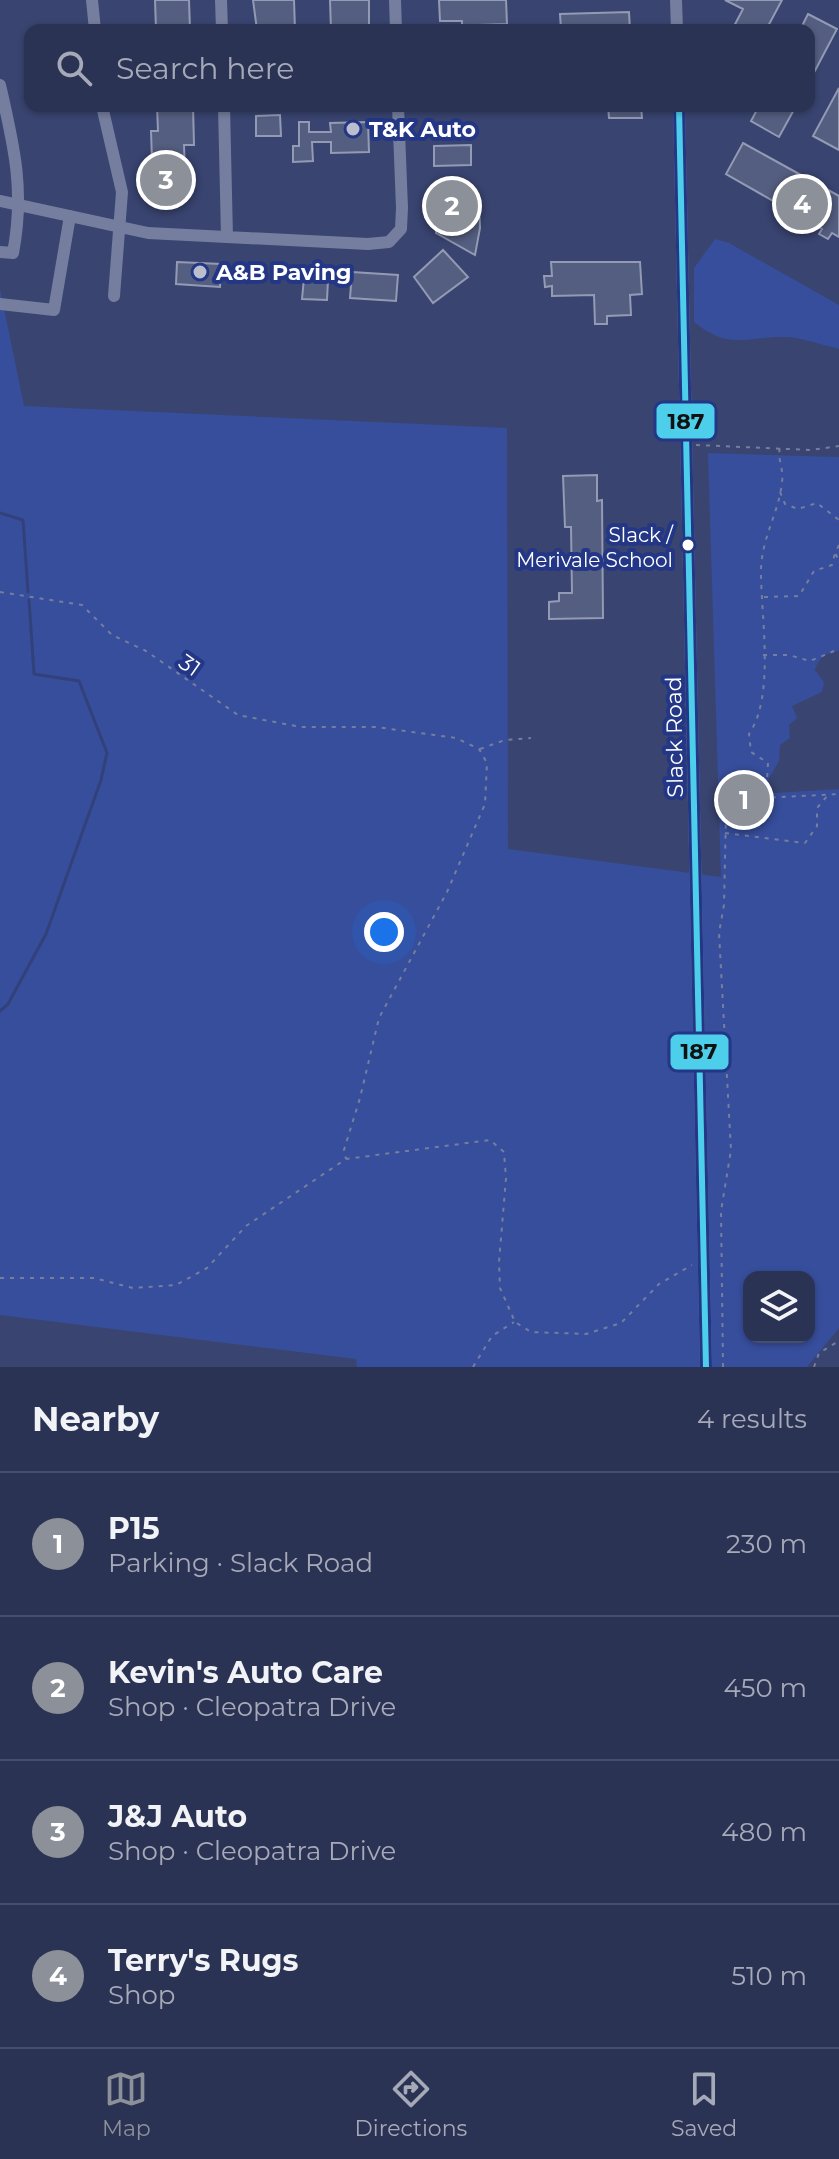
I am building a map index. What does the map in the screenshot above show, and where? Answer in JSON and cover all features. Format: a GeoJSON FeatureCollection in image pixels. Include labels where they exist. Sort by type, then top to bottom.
{"type":"FeatureCollection","features":[{"type":"Feature","properties":{"kind":"street"},"geometry":{"type":"LineString","coordinates":[[92,0],[94,24]]}},
{"type":"Feature","properties":{"kind":"street"},"geometry":{"type":"LineString","coordinates":[[221,0],[222,24]]}},
{"type":"Feature","properties":{"kind":"street"},"geometry":{"type":"LineString","coordinates":[[395,0],[396,24]]}},
{"type":"Feature","properties":{"kind":"street"},"geometry":{"type":"LineString","coordinates":[[676,0],[677,24]]}},
{"type":"Feature","properties":{"kind":"street"},"geometry":{"type":"LineString","coordinates":[[0,85],[16,151],[21,205],[13,253],[0,252]]}},
{"type":"Feature","properties":{"kind":"street"},"geometry":{"type":"LineString","coordinates":[[103,112],[122,192],[114,296]]}},
{"type":"Feature","properties":{"kind":"street"},"geometry":{"type":"LineString","coordinates":[[224,112],[227,237]]}},
{"type":"Feature","properties":{"kind":"street"},"geometry":{"type":"LineString","coordinates":[[1,201],[148,233],[368,244],[389,242],[401,229],[398,112]]}},
{"type":"Feature","properties":{"kind":"street","name":"Slack Road"},"geometry":{"type":"LineString","coordinates":[[679,112],[706,1367]]}},
{"type":"Feature","properties":{"kind":"street"},"geometry":{"type":"LineString","coordinates":[[0,304],[54,310],[70,216]]}},
{"type":"Feature","properties":{"kind":"path"},"geometry":{"type":"LineString","coordinates":[[687,445],[811,450],[839,446]]}},
{"type":"Feature","properties":{"kind":"path"},"geometry":{"type":"LineString","coordinates":[[766,798],[768,763],[751,752],[749,734],[760,718],[764,691],[764,538],[780,491],[783,464],[778,455],[780,447]]}},
{"type":"Feature","properties":{"kind":"path"},"geometry":{"type":"LineString","coordinates":[[780,491],[785,504],[798,509],[817,503],[839,520]]}},
{"type":"Feature","properties":{"kind":"path"},"geometry":{"type":"LineString","coordinates":[[764,597],[799,596],[814,571],[832,565],[839,545]]}},
{"type":"Feature","properties":{"kind":"path"},"geometry":{"type":"LineString","coordinates":[[835,553],[839,560]]}},
{"type":"Feature","properties":{"kind":"path","name":"31"},"geometry":{"type":"LineString","coordinates":[[0,592],[82,605],[112,635],[146,651],[166,668],[238,715],[301,727],[376,727],[456,738],[479,749]]}},
{"type":"Feature","properties":{"kind":"path"},"geometry":{"type":"LineString","coordinates":[[762,655],[789,655],[810,661],[839,649]]}},
{"type":"Feature","properties":{"kind":"path"},"geometry":{"type":"LineString","coordinates":[[346,1159],[344,1150],[379,1018],[447,892],[485,804],[487,763],[479,749],[505,740],[531,738]]}},
{"type":"Feature","properties":{"kind":"path"},"geometry":{"type":"LineString","coordinates":[[723,1367],[721,1211],[731,1150],[719,933],[724,905],[726,813],[759,808],[761,798],[839,794]]}},
{"type":"Feature","properties":{"kind":"path"},"geometry":{"type":"LineString","coordinates":[[724,833],[805,843],[817,826],[817,808],[828,795]]}},
{"type":"Feature","properties":{"kind":"path"},"geometry":{"type":"LineString","coordinates":[[0,1278],[94,1278],[133,1288],[176,1285],[207,1268],[246,1226],[346,1159],[490,1140],[504,1152],[500,1288],[515,1322],[531,1332],[586,1334],[621,1323],[659,1284],[704,1259]]}},
{"type":"Feature","properties":{"kind":"path"},"geometry":{"type":"LineString","coordinates":[[473,1367],[492,1336],[515,1322]]}},
{"type":"Feature","properties":{"kind":"path"},"geometry":{"type":"LineString","coordinates":[[814,1367],[819,1353],[839,1341]]}},
{"type":"Feature","properties":{"kind":"shaded area"},"geometry":{"type":"Polygon","coordinates":[[[715,239],[729,243],[839,305],[839,349],[790,337],[727,339],[706,331],[694,322],[694,268],[715,239]]]}},
{"type":"Feature","properties":{"kind":"shaded area"},"geometry":{"type":"Polygon","coordinates":[[[0,289],[24,406],[507,428],[508,849],[721,877],[708,453],[839,457],[839,651],[824,656],[816,666],[815,670],[824,682],[822,692],[792,706],[797,718],[789,725],[790,738],[780,745],[779,761],[764,787],[775,793],[839,789],[839,1328],[807,1367],[357,1367],[356,1359],[0,1315],[0,289]]]}},
{"type":"Feature","properties":{"kind":"building"},"geometry":{"type":"Polygon","coordinates":[[[155,0],[189,0],[190,24],[156,24],[155,0]]]}},
{"type":"Feature","properties":{"kind":"building"},"geometry":{"type":"Polygon","coordinates":[[[253,0],[294,0],[295,24],[256,24],[253,0]]]}},
{"type":"Feature","properties":{"kind":"building"},"geometry":{"type":"Polygon","coordinates":[[[330,0],[369,0],[369,24],[331,24],[330,0]]]}},
{"type":"Feature","properties":{"kind":"building"},"geometry":{"type":"Polygon","coordinates":[[[439,0],[506,0],[507,24],[440,21],[439,0]]]}},
{"type":"Feature","properties":{"kind":"building"},"geometry":{"type":"Polygon","coordinates":[[[725,0],[782,0],[769,24],[735,24],[743,9],[725,0]]]}},
{"type":"Feature","properties":{"kind":"building"},"geometry":{"type":"Polygon","coordinates":[[[629,12],[630,24],[561,24],[560,14],[629,12]]]}},
{"type":"Feature","properties":{"kind":"building"},"geometry":{"type":"Polygon","coordinates":[[[808,14],[837,29],[815,71],[815,24],[803,24],[808,14]]]}},
{"type":"Feature","properties":{"kind":"building"},"geometry":{"type":"Polygon","coordinates":[[[839,88],[839,150],[813,136],[839,88]]]}},
{"type":"Feature","properties":{"kind":"building"},"geometry":{"type":"Polygon","coordinates":[[[157,112],[193,112],[194,145],[184,145],[186,201],[147,198],[146,162],[152,161],[151,131],[158,131],[157,112]]]}},
{"type":"Feature","properties":{"kind":"building"},"geometry":{"type":"Polygon","coordinates":[[[608,112],[642,112],[642,118],[609,118],[608,112]]]}},
{"type":"Feature","properties":{"kind":"building"},"geometry":{"type":"Polygon","coordinates":[[[756,112],[793,112],[779,137],[751,121],[756,112]]]}},
{"type":"Feature","properties":{"kind":"building"},"geometry":{"type":"Polygon","coordinates":[[[280,115],[281,136],[256,136],[256,116],[280,115]]]}},
{"type":"Feature","properties":{"kind":"building"},"geometry":{"type":"Polygon","coordinates":[[[299,122],[309,122],[309,132],[331,132],[330,123],[368,122],[369,152],[331,153],[331,142],[312,142],[313,161],[293,162],[293,146],[299,146],[299,122]]]}},
{"type":"Feature","properties":{"kind":"building"},"geometry":{"type":"Polygon","coordinates":[[[743,143],[839,196],[839,237],[832,233],[828,239],[819,234],[822,229],[726,174],[743,143]]]}},
{"type":"Feature","properties":{"kind":"building"},"geometry":{"type":"Polygon","coordinates":[[[471,145],[471,165],[434,166],[434,146],[471,145]]]}},
{"type":"Feature","properties":{"kind":"building"},"geometry":{"type":"Polygon","coordinates":[[[438,200],[479,200],[480,228],[475,255],[436,233],[438,200]]]}},
{"type":"Feature","properties":{"kind":"building"},"geometry":{"type":"Polygon","coordinates":[[[443,250],[468,277],[433,303],[414,277],[443,250]]]}},
{"type":"Feature","properties":{"kind":"building","name":"A&B Paving"},"geometry":{"type":"Polygon","coordinates":[[[177,262],[221,264],[220,287],[176,284],[177,262]]]}},
{"type":"Feature","properties":{"kind":"building"},"geometry":{"type":"Polygon","coordinates":[[[551,262],[640,262],[642,294],[630,295],[631,315],[607,316],[607,324],[595,324],[594,295],[552,296],[552,286],[545,287],[544,276],[552,276],[551,262]]]}},
{"type":"Feature","properties":{"kind":"building"},"geometry":{"type":"Polygon","coordinates":[[[352,272],[398,275],[396,301],[350,298],[352,272]]]}},
{"type":"Feature","properties":{"kind":"building"},"geometry":{"type":"Polygon","coordinates":[[[304,278],[328,280],[327,300],[302,299],[304,278]]]}},
{"type":"Feature","properties":{"kind":"building"},"geometry":{"type":"Polygon","coordinates":[[[597,475],[597,501],[602,500],[603,618],[549,619],[549,602],[559,601],[559,593],[572,593],[571,527],[565,527],[563,476],[597,475]]]}},
{"type":"Feature","properties":{"kind":"waterway"},"geometry":{"type":"LineString","coordinates":[[0,513],[23,520],[28,592]]}},
{"type":"Feature","properties":{"kind":"waterway"},"geometry":{"type":"LineString","coordinates":[[0,1011],[8,1004],[46,934],[101,780],[107,753],[79,681],[34,674],[29,600]]}},
{"type":"Feature","properties":{"kind":"transit line","name":"187"},"geometry":{"type":"LineString","coordinates":[[679,112],[706,1367]]}},
{"type":"Feature","properties":{"kind":"place","name":"T&K Auto"},"geometry":{"type":"Point","coordinates":[353,129]}},
{"type":"Feature","properties":{"kind":"place","name":"J&J Auto"},"geometry":{"type":"Point","coordinates":[166,180]}},
{"type":"Feature","properties":{"kind":"place","name":"Terry's Rugs"},"geometry":{"type":"Point","coordinates":[802,204]}},
{"type":"Feature","properties":{"kind":"place","name":"Kevin's Auto Care"},"geometry":{"type":"Point","coordinates":[452,206]}},
{"type":"Feature","properties":{"kind":"place","name":"A&B Paving"},"geometry":{"type":"Point","coordinates":[200,272]}},
{"type":"Feature","properties":{"kind":"place","name":"Slack / Merivale School"},"geometry":{"type":"Point","coordinates":[688,545]}},
{"type":"Feature","properties":{"kind":"place","name":"P15"},"geometry":{"type":"Point","coordinates":[744,800]}}]}
